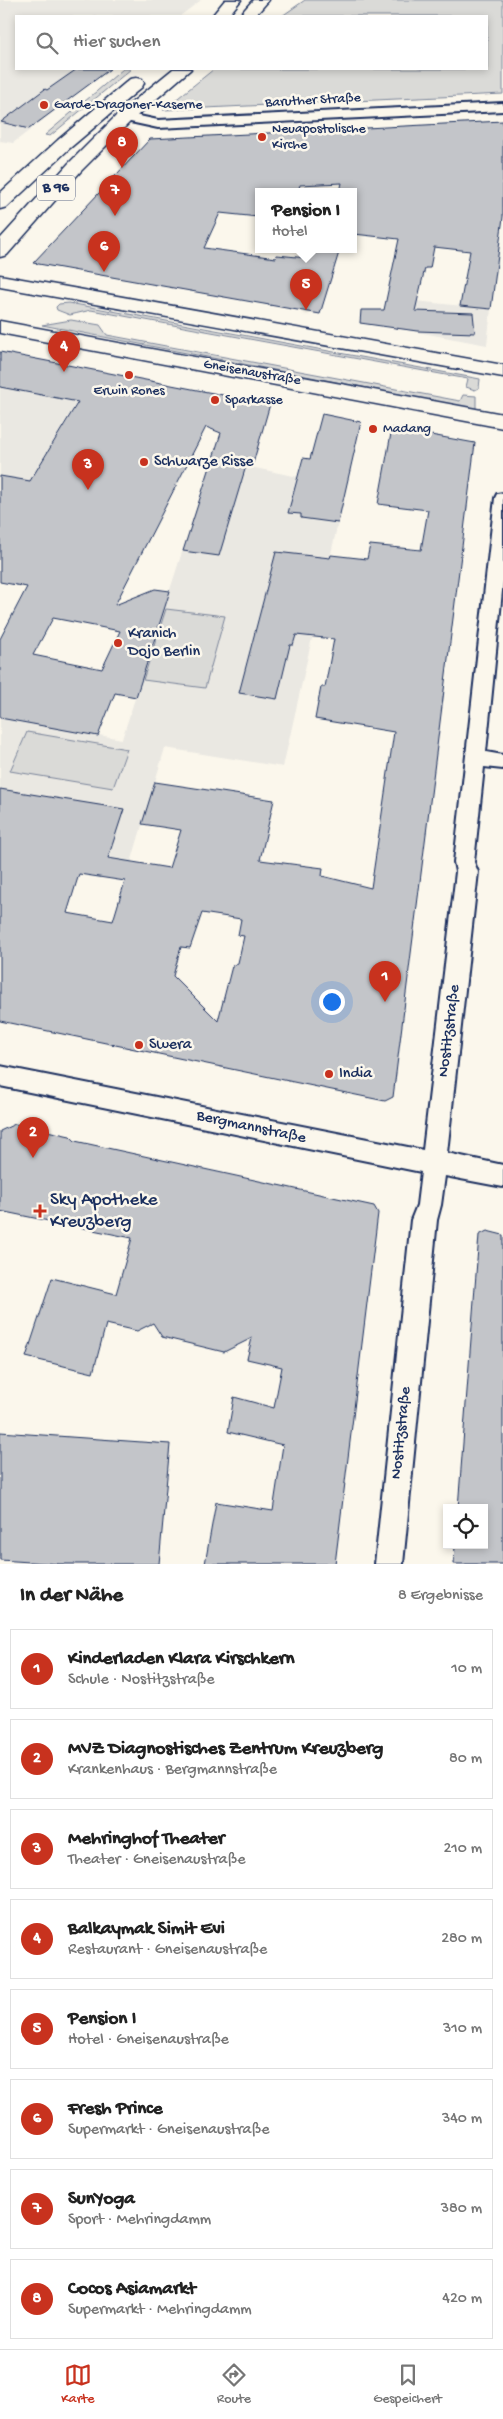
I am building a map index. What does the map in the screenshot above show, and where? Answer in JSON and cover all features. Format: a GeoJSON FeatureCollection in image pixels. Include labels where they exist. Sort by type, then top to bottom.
{"type":"FeatureCollection","features":[{"type":"Feature","properties":{"kind":"main road"},"geometry":{"type":"LineString","coordinates":[[221,15],[233,0]]}},
{"type":"Feature","properties":{"kind":"main road"},"geometry":{"type":"LineString","coordinates":[[248,15],[261,0]]}},
{"type":"Feature","properties":{"kind":"main road","name":"B 96"},"geometry":{"type":"LineString","coordinates":[[0,251],[6,236],[125,116],[182,70]]}},
{"type":"Feature","properties":{"kind":"main road","name":"B 96"},"geometry":{"type":"LineString","coordinates":[[0,203],[64,144],[151,72]]}},
{"type":"Feature","properties":{"kind":"main road"},"geometry":{"type":"LineString","coordinates":[[0,281],[503,371]]}},
{"type":"Feature","properties":{"kind":"main road","name":"Gneisenaustraße"},"geometry":{"type":"LineString","coordinates":[[0,327],[503,422]]}},
{"type":"Feature","properties":{"kind":"street","name":"Baruther Straße"},"geometry":{"type":"LineString","coordinates":[[125,116],[158,124],[503,107]]}},
{"type":"Feature","properties":{"kind":"street","name":"Nostitzstraße"},"geometry":{"type":"LineString","coordinates":[[389,1564],[424,1220],[429,1205],[434,1165],[465,891],[467,872],[464,862],[503,498]]}},
{"type":"Feature","properties":{"kind":"street"},"geometry":{"type":"LineString","coordinates":[[475,758],[503,762]]}},
{"type":"Feature","properties":{"kind":"street","name":"Bergmannstraße"},"geometry":{"type":"LineString","coordinates":[[0,1076],[434,1165],[468,1168],[503,1176]]}},
{"type":"Feature","properties":{"kind":"shaded area"},"geometry":{"type":"Polygon","coordinates":[[[0,0],[201,0],[181,15],[15,15],[15,70],[109,70],[13,143],[0,141],[0,0]]]}},
{"type":"Feature","properties":{"kind":"shaded area"},"geometry":{"type":"Polygon","coordinates":[[[305,0],[503,0],[503,94],[163,110],[213,70],[488,70],[488,15],[283,15],[305,0]]]}},
{"type":"Feature","properties":{"kind":"shaded area"},"geometry":{"type":"Polygon","coordinates":[[[122,70],[130,70],[50,136],[45,135],[122,70]]]}},
{"type":"Feature","properties":{"kind":"shaded area"},"geometry":{"type":"Polygon","coordinates":[[[387,298],[491,309],[487,345],[380,325],[387,298]]]}},
{"type":"Feature","properties":{"kind":"shaded area"},"geometry":{"type":"Polygon","coordinates":[[[69,303],[480,379],[479,388],[475,390],[466,387],[468,379],[91,310],[70,315],[57,310],[56,307],[59,304],[69,303]]]}},
{"type":"Feature","properties":{"kind":"shaded area"},"geometry":{"type":"Polygon","coordinates":[[[71,320],[100,325],[107,335],[460,401],[463,395],[476,396],[476,409],[42,325],[71,320]]]}},
{"type":"Feature","properties":{"kind":"shaded area"},"geometry":{"type":"Polygon","coordinates":[[[10,354],[54,362],[43,378],[87,387],[62,426],[108,435],[156,457],[0,489],[0,367],[10,354]]]}},
{"type":"Feature","properties":{"kind":"shaded area"},"geometry":{"type":"Polygon","coordinates":[[[212,459],[346,487],[283,767],[165,748],[128,873],[0,839],[0,718],[122,739],[212,459]]]}},
{"type":"Feature","properties":{"kind":"shaded area"},"geometry":{"type":"Polygon","coordinates":[[[166,609],[225,616],[205,688],[143,680],[166,609]]]}},
{"type":"Feature","properties":{"kind":"shaded area"},"geometry":{"type":"Polygon","coordinates":[[[27,732],[127,749],[113,788],[10,771],[27,732]]]}},
{"type":"Feature","properties":{"kind":"building","name":"Garde-Dragoner-Kaserne"},"geometry":{"type":"Polygon","coordinates":[[[76,70],[109,70],[29,129],[1,122],[45,89],[47,90],[76,70]]]}},
{"type":"Feature","properties":{"kind":"building"},"geometry":{"type":"Polygon","coordinates":[[[503,121],[503,217],[491,309],[460,306],[470,251],[434,247],[430,268],[425,268],[415,311],[473,313],[475,333],[417,331],[360,323],[361,310],[384,310],[399,239],[357,234],[357,188],[341,188],[342,183],[300,185],[299,188],[255,188],[255,217],[220,213],[204,248],[276,258],[277,255],[307,258],[308,253],[339,253],[320,314],[33,263],[150,139],[503,121]]]}},
{"type":"Feature","properties":{"kind":"building"},"geometry":{"type":"Polygon","coordinates":[[[0,352],[270,404],[252,467],[246,466],[219,556],[183,551],[221,433],[206,427],[115,605],[155,589],[170,591],[136,697],[115,693],[98,736],[0,718],[0,639],[27,587],[0,582],[0,476],[30,481],[78,402],[0,387],[0,352]],[[53,618],[33,655],[102,669],[120,631],[53,618]]]}},
{"type":"Feature","properties":{"kind":"building"},"geometry":{"type":"Polygon","coordinates":[[[322,414],[361,422],[338,523],[301,518],[301,514],[288,513],[303,458],[310,459],[322,414]]]}},
{"type":"Feature","properties":{"kind":"building"},"geometry":{"type":"Polygon","coordinates":[[[392,428],[475,443],[393,1097],[385,1101],[0,1021],[0,789],[124,809],[108,858],[169,868],[181,830],[142,824],[155,782],[274,800],[260,860],[323,868],[322,876],[371,888],[394,732],[315,719],[321,687],[325,687],[334,639],[296,635],[293,645],[290,645],[277,699],[239,693],[276,552],[330,558],[331,555],[367,559],[370,545],[421,550],[428,510],[378,504],[392,428]],[[79,874],[67,913],[113,921],[125,881],[79,874]],[[202,913],[190,948],[181,947],[173,976],[218,1021],[232,966],[238,963],[244,936],[238,935],[241,919],[202,913]]]}},
{"type":"Feature","properties":{"kind":"building"},"geometry":{"type":"Polygon","coordinates":[[[15,1124],[70,1136],[75,1141],[374,1206],[378,1213],[335,1564],[205,1564],[216,1502],[273,1511],[283,1445],[228,1432],[234,1397],[274,1408],[282,1367],[247,1359],[252,1338],[224,1352],[162,1337],[153,1323],[137,1331],[106,1324],[93,1373],[26,1357],[52,1278],[116,1294],[132,1238],[0,1211],[0,1131],[15,1124]]]}},
{"type":"Feature","properties":{"kind":"building"},"geometry":{"type":"Polygon","coordinates":[[[487,1231],[503,1235],[503,1564],[454,1564],[455,1549],[488,1549],[488,1504],[458,1504],[479,1235],[487,1231]]]}},
{"type":"Feature","properties":{"kind":"building"},"geometry":{"type":"Polygon","coordinates":[[[0,1432],[170,1444],[159,1564],[60,1564],[0,1560],[0,1432]]]}},
{"type":"Feature","properties":{"kind":"place","name":"Garde-Dragoner-Kaserne"},"geometry":{"type":"Point","coordinates":[44,105]}},
{"type":"Feature","properties":{"kind":"place","name":"Neuapostolische Kirche"},"geometry":{"type":"Point","coordinates":[262,137]}},
{"type":"Feature","properties":{"kind":"place","name":"Cocos Asiamarkt"},"geometry":{"type":"Point","coordinates":[122,168]}},
{"type":"Feature","properties":{"kind":"place","name":"SunYoga"},"geometry":{"type":"Point","coordinates":[115,216]}},
{"type":"Feature","properties":{"kind":"place","name":"Fresh Prince"},"geometry":{"type":"Point","coordinates":[104,272]}},
{"type":"Feature","properties":{"kind":"place","name":"Pension I"},"geometry":{"type":"Point","coordinates":[306,310]}},
{"type":"Feature","properties":{"kind":"place","name":"Balkaymak Simit Evi"},"geometry":{"type":"Point","coordinates":[64,372]}},
{"type":"Feature","properties":{"kind":"place","name":"Erwin Rones"},"geometry":{"type":"Point","coordinates":[129,375]}},
{"type":"Feature","properties":{"kind":"place","name":"Sparkasse"},"geometry":{"type":"Point","coordinates":[215,400]}},
{"type":"Feature","properties":{"kind":"place","name":"Madang"},"geometry":{"type":"Point","coordinates":[373,429]}},
{"type":"Feature","properties":{"kind":"place","name":"Schwarze Risse"},"geometry":{"type":"Point","coordinates":[144,462]}},
{"type":"Feature","properties":{"kind":"place","name":"Mehringhof Theater"},"geometry":{"type":"Point","coordinates":[88,490]}},
{"type":"Feature","properties":{"kind":"place","name":"Kranich Dojo Berlin"},"geometry":{"type":"Point","coordinates":[118,643]}},
{"type":"Feature","properties":{"kind":"place","name":"Kinderladen Klara Kirschkern"},"geometry":{"type":"Point","coordinates":[385,1002]}},
{"type":"Feature","properties":{"kind":"place","name":"Swera"},"geometry":{"type":"Point","coordinates":[139,1045]}},
{"type":"Feature","properties":{"kind":"place","name":"India"},"geometry":{"type":"Point","coordinates":[329,1074]}},
{"type":"Feature","properties":{"kind":"place","name":"MVZ Diagnostisches Zentrum Kreuzberg"},"geometry":{"type":"Point","coordinates":[33,1158]}},
{"type":"Feature","properties":{"kind":"place","name":"Sky Apotheke Kreuzberg"},"geometry":{"type":"Point","coordinates":[40,1211]}}]}
